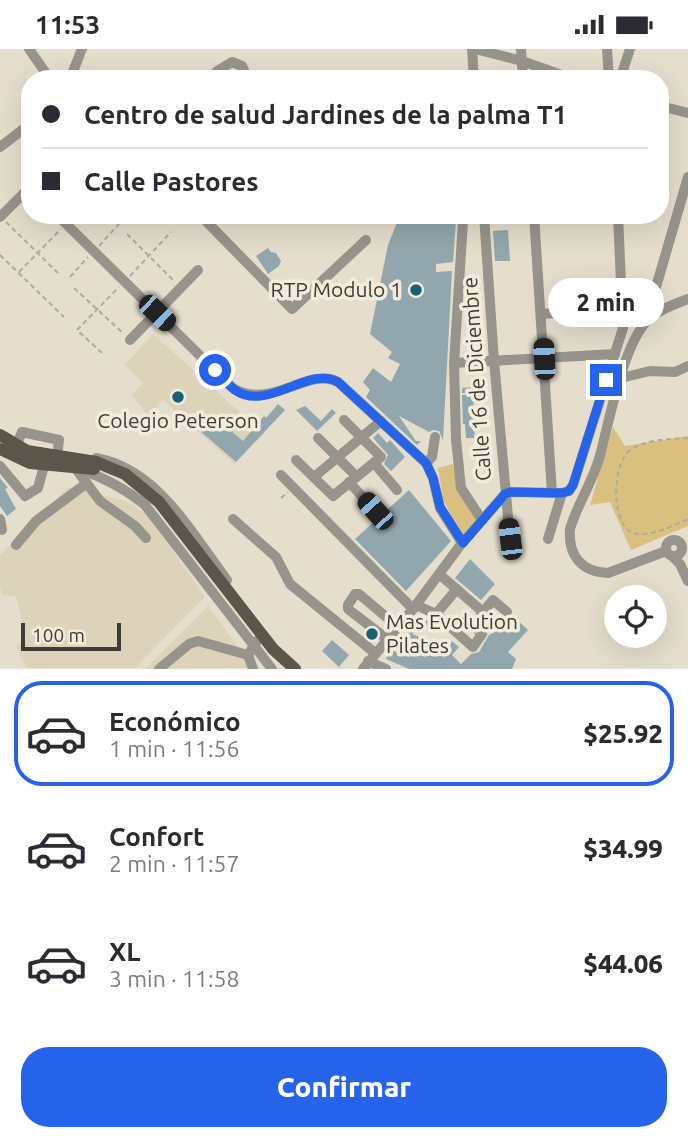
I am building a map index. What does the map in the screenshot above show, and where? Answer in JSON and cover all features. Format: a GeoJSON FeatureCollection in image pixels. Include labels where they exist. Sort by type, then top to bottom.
{"type":"FeatureCollection","features":[{"type":"Feature","properties":{"kind":"main road"},"geometry":{"type":"LineString","coordinates":[[0,435],[27,451],[57,457],[78,465]]}},
{"type":"Feature","properties":{"kind":"main road"},"geometry":{"type":"LineString","coordinates":[[0,449],[30,463],[44,466],[95,466],[125,474],[159,502],[273,649],[293,669]]}},
{"type":"Feature","properties":{"kind":"main road"},"geometry":{"type":"LineString","coordinates":[[95,466],[124,481],[147,498],[180,535],[270,656],[284,662]]}},
{"type":"Feature","properties":{"kind":"street"},"geometry":{"type":"LineString","coordinates":[[29,49],[44,70]]}},
{"type":"Feature","properties":{"kind":"street"},"geometry":{"type":"LineString","coordinates":[[73,70],[82,49]]}},
{"type":"Feature","properties":{"kind":"street"},"geometry":{"type":"LineString","coordinates":[[474,70],[474,49],[548,70]]}},
{"type":"Feature","properties":{"kind":"street"},"geometry":{"type":"LineString","coordinates":[[521,49],[522,70]]}},
{"type":"Feature","properties":{"kind":"street"},"geometry":{"type":"LineString","coordinates":[[607,49],[608,70]]}},
{"type":"Feature","properties":{"kind":"street"},"geometry":{"type":"LineString","coordinates":[[623,70],[630,49]]}},
{"type":"Feature","properties":{"kind":"street"},"geometry":{"type":"LineString","coordinates":[[223,70],[233,62],[244,70]]}},
{"type":"Feature","properties":{"kind":"street"},"geometry":{"type":"LineString","coordinates":[[669,108],[688,113]]}},
{"type":"Feature","properties":{"kind":"street"},"geometry":{"type":"LineString","coordinates":[[0,147],[21,131]]}},
{"type":"Feature","properties":{"kind":"street"},"geometry":{"type":"LineString","coordinates":[[652,301],[688,177]]}},
{"type":"Feature","properties":{"kind":"street"},"geometry":{"type":"LineString","coordinates":[[0,217],[21,197]]}},
{"type":"Feature","properties":{"kind":"street"},"geometry":{"type":"LineString","coordinates":[[66,224],[242,394],[251,397],[263,396],[323,378],[331,379],[426,463],[433,478],[440,507],[463,543]]}},
{"type":"Feature","properties":{"kind":"street"},"geometry":{"type":"LineString","coordinates":[[209,224],[292,309],[366,240]]}},
{"type":"Feature","properties":{"kind":"street"},"geometry":{"type":"LineString","coordinates":[[463,224],[454,363],[456,439],[461,488],[482,520]]}},
{"type":"Feature","properties":{"kind":"street","name":"Calle 16 de Diciembre"},"geometry":{"type":"LineString","coordinates":[[485,224],[510,539]]}},
{"type":"Feature","properties":{"kind":"street"},"geometry":{"type":"LineString","coordinates":[[535,224],[557,493],[548,539]]}},
{"type":"Feature","properties":{"kind":"street"},"geometry":{"type":"LineString","coordinates":[[369,661],[505,494],[557,493],[569,491],[573,485],[623,328],[618,224]]}},
{"type":"Feature","properties":{"kind":"street"},"geometry":{"type":"LineString","coordinates":[[130,340],[198,270]]}},
{"type":"Feature","properties":{"kind":"street"},"geometry":{"type":"LineString","coordinates":[[688,299],[648,319],[635,338],[608,419],[599,459],[570,529],[569,541],[578,562],[598,573],[608,573],[678,551],[688,581]]}},
{"type":"Feature","properties":{"kind":"street"},"geometry":{"type":"LineString","coordinates":[[541,314],[623,308]]}},
{"type":"Feature","properties":{"kind":"street"},"geometry":{"type":"LineString","coordinates":[[454,363],[615,354]]}},
{"type":"Feature","properties":{"kind":"street"},"geometry":{"type":"LineString","coordinates":[[621,378],[650,371],[674,372],[688,366]]}},
{"type":"Feature","properties":{"kind":"street"},"geometry":{"type":"LineString","coordinates":[[344,420],[361,438],[397,490]]}},
{"type":"Feature","properties":{"kind":"street"},"geometry":{"type":"LineString","coordinates":[[312,474],[381,421]]}},
{"type":"Feature","properties":{"kind":"street"},"geometry":{"type":"LineString","coordinates":[[426,463],[432,457],[435,437]]}},
{"type":"Feature","properties":{"kind":"street"},"geometry":{"type":"LineString","coordinates":[[318,438],[337,457],[375,511]]}},
{"type":"Feature","properties":{"kind":"street"},"geometry":{"type":"LineString","coordinates":[[78,465],[95,458],[109,461],[127,468],[163,497],[264,628],[284,662],[293,669]]}},
{"type":"Feature","properties":{"kind":"street"},"geometry":{"type":"LineString","coordinates":[[296,460],[333,496],[377,460]]}},
{"type":"Feature","properties":{"kind":"street"},"geometry":{"type":"LineString","coordinates":[[0,465],[25,496],[38,488],[44,466]]}},
{"type":"Feature","properties":{"kind":"street"},"geometry":{"type":"LineString","coordinates":[[78,465],[100,501],[135,526],[146,538]]}},
{"type":"Feature","properties":{"kind":"street"},"geometry":{"type":"LineString","coordinates":[[78,465],[130,493],[159,521],[272,669]]}},
{"type":"Feature","properties":{"kind":"street"},"geometry":{"type":"LineString","coordinates":[[281,475],[414,607],[436,614],[473,647],[482,634],[474,626],[493,600],[507,612]]}},
{"type":"Feature","properties":{"kind":"street"},"geometry":{"type":"LineString","coordinates":[[16,545],[36,521],[87,483]]}},
{"type":"Feature","properties":{"kind":"street"},"geometry":{"type":"LineString","coordinates":[[233,519],[276,557],[290,584],[369,661],[383,668]]}},
{"type":"Feature","properties":{"kind":"street"},"geometry":{"type":"LineString","coordinates":[[183,552],[190,543],[197,541]]}},
{"type":"Feature","properties":{"kind":"street"},"geometry":{"type":"LineString","coordinates":[[207,584],[213,582],[220,571]]}},
{"type":"Feature","properties":{"kind":"street"},"geometry":{"type":"LineString","coordinates":[[439,574],[495,624]]}},
{"type":"Feature","properties":{"kind":"street"},"geometry":{"type":"LineString","coordinates":[[436,614],[457,589]]}},
{"type":"Feature","properties":{"kind":"street"},"geometry":{"type":"LineString","coordinates":[[387,639],[348,609],[355,594],[359,594],[398,627]]}},
{"type":"Feature","properties":{"kind":"street"},"geometry":{"type":"LineString","coordinates":[[248,655],[264,628]]}},
{"type":"Feature","properties":{"kind":"street"},"geometry":{"type":"LineString","coordinates":[[159,669],[189,644],[198,641],[248,655]]}},
{"type":"Feature","properties":{"kind":"street"},"geometry":{"type":"LineString","coordinates":[[248,655],[253,669]]}},
{"type":"Feature","properties":{"kind":"street"},"geometry":{"type":"LineString","coordinates":[[284,662],[304,669]]}},
{"type":"Feature","properties":{"kind":"path"},"geometry":{"type":"LineString","coordinates":[[0,217],[58,273]]}},
{"type":"Feature","properties":{"kind":"path"},"geometry":{"type":"LineString","coordinates":[[18,272],[66,224]]}},
{"type":"Feature","properties":{"kind":"path"},"geometry":{"type":"LineString","coordinates":[[127,234],[181,288]]}},
{"type":"Feature","properties":{"kind":"path"},"geometry":{"type":"LineString","coordinates":[[0,255],[65,317]]}},
{"type":"Feature","properties":{"kind":"path"},"geometry":{"type":"LineString","coordinates":[[74,288],[130,340]]}},
{"type":"Feature","properties":{"kind":"path"},"geometry":{"type":"LineString","coordinates":[[77,330],[102,353]]}},
{"type":"Feature","properties":{"kind":"path"},"geometry":{"type":"LineString","coordinates":[[688,438],[652,441],[629,450],[622,462],[615,496],[622,524],[634,534],[645,534],[688,519]]}},
{"type":"Feature","properties":{"kind":"shaded area","name":"Colegio Peterson"},"geometry":{"type":"Polygon","coordinates":[[[153,334],[264,434],[234,464],[163,400],[148,416],[132,395],[143,383],[125,365],[153,334]]]}},
{"type":"Feature","properties":{"kind":"shaded area"},"geometry":{"type":"Polygon","coordinates":[[[613,427],[625,446],[688,436],[688,526],[631,550],[610,502],[590,505],[613,427]]]}},
{"type":"Feature","properties":{"kind":"shaded area"},"geometry":{"type":"Polygon","coordinates":[[[453,464],[459,490],[478,517],[461,536],[443,499],[438,468],[453,464]]]}},
{"type":"Feature","properties":{"kind":"shaded area"},"geometry":{"type":"Polygon","coordinates":[[[68,487],[126,501],[149,516],[205,597],[135,668],[26,668],[16,645],[26,639],[16,596],[3,595],[0,588],[0,555],[68,487]]]}},
{"type":"Feature","properties":{"kind":"shaded area"},"geometry":{"type":"Polygon","coordinates":[[[208,606],[254,668],[145,669],[208,606]]]}},
{"type":"Feature","properties":{"kind":"building","name":"RTP Modulo 1"},"geometry":{"type":"Polygon","coordinates":[[[396,224],[456,224],[453,262],[436,264],[436,272],[452,271],[443,440],[439,431],[429,432],[399,416],[416,441],[421,441],[417,445],[366,397],[370,390],[363,382],[373,368],[391,382],[400,364],[388,358],[392,352],[370,334],[388,245],[396,224]]]}},
{"type":"Feature","properties":{"kind":"building"},"geometry":{"type":"Polygon","coordinates":[[[508,230],[510,261],[495,261],[493,231],[508,230]]]}},
{"type":"Feature","properties":{"kind":"building"},"geometry":{"type":"Polygon","coordinates":[[[268,248],[276,253],[281,261],[279,266],[268,274],[256,256],[268,248]]]}},
{"type":"Feature","properties":{"kind":"building"},"geometry":{"type":"Polygon","coordinates":[[[484,386],[484,391],[473,392],[474,414],[480,413],[480,423],[476,423],[474,438],[466,438],[462,395],[465,393],[462,393],[462,388],[484,386]]]}},
{"type":"Feature","properties":{"kind":"building"},"geometry":{"type":"Polygon","coordinates":[[[278,404],[285,410],[236,462],[199,430],[212,415],[243,441],[278,404]]]}},
{"type":"Feature","properties":{"kind":"building"},"geometry":{"type":"Polygon","coordinates":[[[305,406],[321,421],[332,409],[336,413],[317,431],[296,410],[305,406]]]}},
{"type":"Feature","properties":{"kind":"building"},"geometry":{"type":"Polygon","coordinates":[[[378,433],[387,443],[390,440],[405,457],[391,471],[384,464],[388,455],[373,438],[378,433]]]}},
{"type":"Feature","properties":{"kind":"building"},"geometry":{"type":"Polygon","coordinates":[[[0,478],[8,488],[5,489],[16,509],[7,516],[0,506],[0,478]]]}},
{"type":"Feature","properties":{"kind":"building"},"geometry":{"type":"Polygon","coordinates":[[[409,490],[451,541],[406,591],[355,539],[409,490]]]}},
{"type":"Feature","properties":{"kind":"building"},"geometry":{"type":"Polygon","coordinates":[[[470,559],[495,584],[481,600],[455,578],[470,559]]]}},
{"type":"Feature","properties":{"kind":"building"},"geometry":{"type":"Polygon","coordinates":[[[513,616],[528,630],[508,652],[516,659],[512,669],[409,669],[386,659],[390,649],[400,654],[409,631],[407,629],[412,622],[429,620],[435,627],[431,631],[422,623],[412,634],[451,650],[448,647],[452,641],[459,647],[452,655],[461,664],[471,654],[479,652],[489,635],[501,629],[504,619],[513,616]]]}},
{"type":"Feature","properties":{"kind":"building"},"geometry":{"type":"Polygon","coordinates":[[[332,640],[349,655],[339,667],[322,651],[332,640]]]}},
{"type":"Feature","properties":{"kind":"place","name":"RTP Modulo 1"},"geometry":{"type":"Point","coordinates":[416,290]}},
{"type":"Feature","properties":{"kind":"place","name":"Colegio Peterson"},"geometry":{"type":"Point","coordinates":[178,397]}},
{"type":"Feature","properties":{"kind":"place","name":"Mas Evolution Pilates"},"geometry":{"type":"Point","coordinates":[372,634]}},
{"type":"Feature","properties":{"kind":"route"},"geometry":{"type":"LineString","coordinates":[[215,370],[234,389],[251,397],[323,378],[338,382],[426,463],[431,471],[440,507],[463,543],[505,494],[569,491],[606,380]]}}]}
